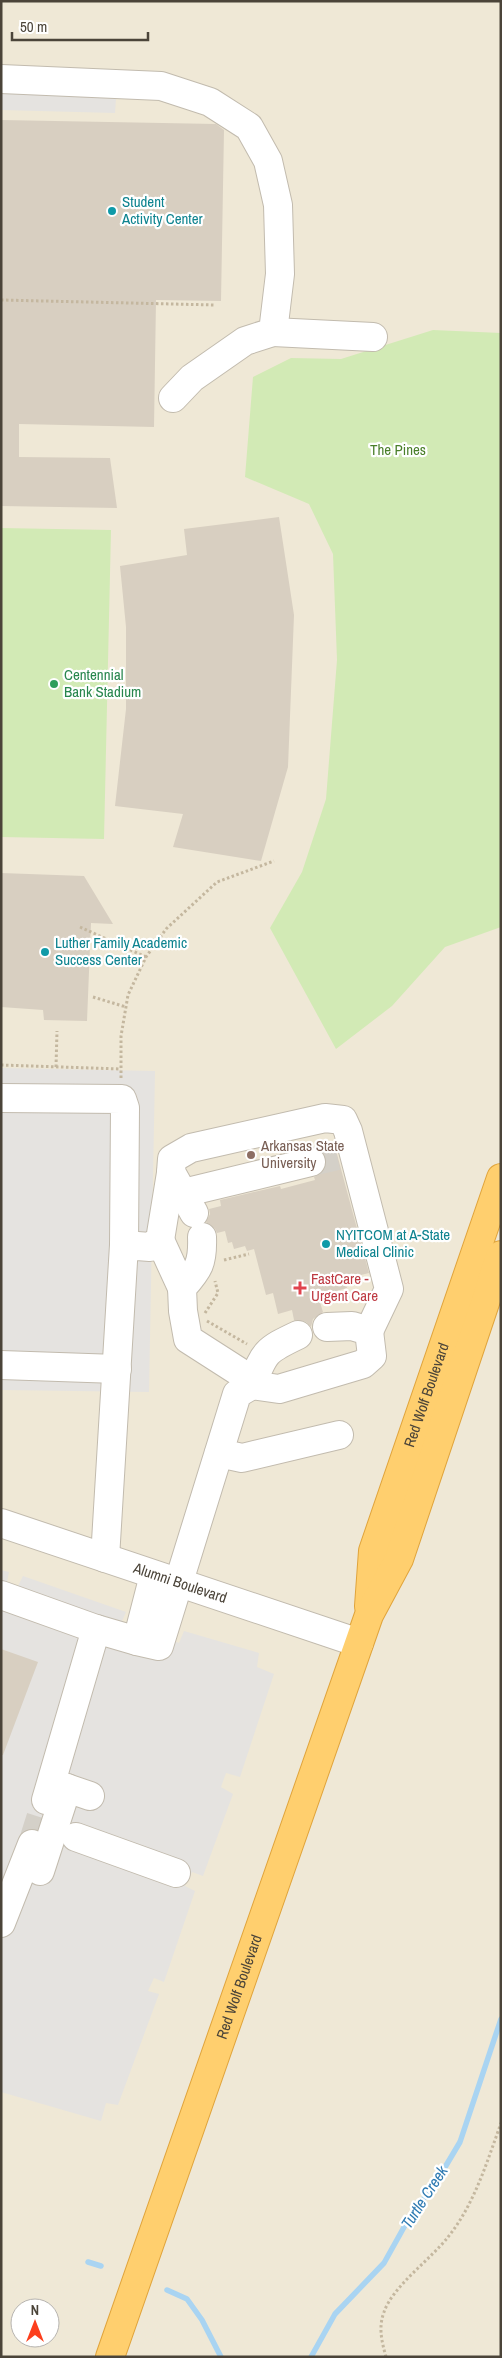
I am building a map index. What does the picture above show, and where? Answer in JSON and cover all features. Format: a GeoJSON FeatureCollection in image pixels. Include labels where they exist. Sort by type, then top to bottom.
{"type":"FeatureCollection","features":[{"type":"Feature","properties":{"kind":"highway","name":"Red Wolf Boulevard"},"geometry":{"type":"LineString","coordinates":[[369,1615],[372,1551],[501,1178]]}},
{"type":"Feature","properties":{"kind":"highway","name":"Red Wolf Boulevard"},"geometry":{"type":"LineString","coordinates":[[110,2357],[369,1615],[399,1559],[501,1255]]}},
{"type":"Feature","properties":{"kind":"street"},"geometry":{"type":"LineString","coordinates":[[1,79],[161,86],[210,102],[249,127],[268,161],[278,205],[280,274],[273,332]]}},
{"type":"Feature","properties":{"kind":"street"},"geometry":{"type":"LineString","coordinates":[[173,398],[192,378],[245,341],[273,332],[373,338]]}},
{"type":"Feature","properties":{"kind":"street"},"geometry":{"type":"LineString","coordinates":[[1,1098],[121,1099],[125,1108],[124,1245],[105,1558]]}},
{"type":"Feature","properties":{"kind":"street"},"geometry":{"type":"LineString","coordinates":[[160,1240],[182,1288],[182,1311],[188,1339],[242,1372],[252,1385],[279,1389],[363,1364],[372,1356],[369,1331],[389,1289],[345,1154],[343,1120],[325,1118],[191,1148],[172,1159],[188,1204],[203,1258],[194,1274],[182,1288]]}},
{"type":"Feature","properties":{"kind":"street"},"geometry":{"type":"LineString","coordinates":[[124,1245],[150,1246],[160,1240],[188,1204],[311,1162]]}},
{"type":"Feature","properties":{"kind":"street"},"geometry":{"type":"LineString","coordinates":[[327,1327],[352,1326],[369,1331]]}},
{"type":"Feature","properties":{"kind":"street"},"geometry":{"type":"LineString","coordinates":[[1,1595],[96,1629],[159,1646],[166,1579],[219,1453],[237,1394],[252,1385],[262,1358],[265,1355],[278,1345],[298,1335]]}},
{"type":"Feature","properties":{"kind":"street"},"geometry":{"type":"LineString","coordinates":[[1,1365],[116,1369]]}},
{"type":"Feature","properties":{"kind":"street"},"geometry":{"type":"LineString","coordinates":[[219,1453],[242,1458],[339,1435]]}},
{"type":"Feature","properties":{"kind":"street","name":"Alumni Boulevard"},"geometry":{"type":"LineString","coordinates":[[1,1523],[359,1643]]}},
{"type":"Feature","properties":{"kind":"street"},"geometry":{"type":"LineString","coordinates":[[1,1924],[39,1864],[64,1791],[96,1629]]}},
{"type":"Feature","properties":{"kind":"street"},"geometry":{"type":"LineString","coordinates":[[76,1837],[176,1873]]}},
{"type":"Feature","properties":{"kind":"path"},"geometry":{"type":"LineString","coordinates":[[1,300],[215,305]]}},
{"type":"Feature","properties":{"kind":"path"},"geometry":{"type":"LineString","coordinates":[[121,1099],[121,1036],[128,995],[146,957],[166,929],[217,882],[274,861]]}},
{"type":"Feature","properties":{"kind":"path"},"geometry":{"type":"LineString","coordinates":[[80,927],[146,957]]}},
{"type":"Feature","properties":{"kind":"path"},"geometry":{"type":"LineString","coordinates":[[94,997],[126,1007]]}},
{"type":"Feature","properties":{"kind":"path"},"geometry":{"type":"LineString","coordinates":[[56,1067],[57,1031]]}},
{"type":"Feature","properties":{"kind":"path"},"geometry":{"type":"LineString","coordinates":[[1,1066],[121,1069]]}},
{"type":"Feature","properties":{"kind":"path"},"geometry":{"type":"LineString","coordinates":[[220,1261],[249,1254]]}},
{"type":"Feature","properties":{"kind":"path"},"geometry":{"type":"LineString","coordinates":[[215,1278],[218,1293],[202,1318],[265,1355]]}},
{"type":"Feature","properties":{"kind":"path"},"geometry":{"type":"LineString","coordinates":[[386,2357],[380,2338],[384,2312],[401,2285],[428,2261],[449,2236],[474,2192],[501,2123]]}},
{"type":"Feature","properties":{"kind":"shaded area","name":"Arkansas State University"},"geometry":{"type":"Polygon","coordinates":[[[1,1],[501,1],[501,2357],[1,2357],[1,1]]]}},
{"type":"Feature","properties":{"kind":"shaded area"},"geometry":{"type":"Polygon","coordinates":[[[1,79],[117,84],[115,113],[1,110],[1,79]]]}},
{"type":"Feature","properties":{"kind":"shaded area"},"geometry":{"type":"Polygon","coordinates":[[[1,1068],[155,1071],[149,1392],[1,1390],[1,1068]]]}},
{"type":"Feature","properties":{"kind":"shaded area"},"geometry":{"type":"Polygon","coordinates":[[[1,1570],[9,1572],[6,1587],[16,1590],[23,1576],[126,1612],[122,1621],[179,1643],[184,1631],[259,1653],[257,1667],[274,1674],[240,1777],[226,1773],[221,1787],[233,1794],[203,1876],[192,1872],[185,1886],[195,1891],[164,1982],[154,1978],[148,1991],[159,1994],[118,2105],[106,2103],[101,2121],[1,2092],[1,1570]]]}},
{"type":"Feature","properties":{"kind":"green space","name":"The Pines"},"geometry":{"type":"Polygon","coordinates":[[[433,330],[501,333],[501,927],[445,947],[392,1006],[336,1049],[270,928],[302,872],[326,799],[337,660],[333,554],[309,504],[245,477],[253,377],[291,358],[341,359],[433,330]]]}},
{"type":"Feature","properties":{"kind":"green space","name":"Centennial Bank Stadium"},"geometry":{"type":"Polygon","coordinates":[[[1,528],[111,530],[104,839],[1,837],[1,528]]]}},
{"type":"Feature","properties":{"kind":"building","name":"Student Activity Center"},"geometry":{"type":"Polygon","coordinates":[[[1,120],[216,124],[224,130],[221,301],[156,300],[154,427],[19,424],[19,457],[110,458],[117,508],[1,506],[1,120]]]}},
{"type":"Feature","properties":{"kind":"building"},"geometry":{"type":"Polygon","coordinates":[[[279,517],[294,615],[288,767],[261,861],[173,847],[183,814],[115,806],[126,709],[126,627],[120,566],[187,555],[184,529],[279,517]]]}},
{"type":"Feature","properties":{"kind":"building","name":"Luther Family Academic Success Center"},"geometry":{"type":"Polygon","coordinates":[[[1,873],[84,876],[113,924],[91,923],[87,1021],[44,1020],[43,1010],[1,1007],[1,873]]]}},
{"type":"Feature","properties":{"kind":"building","name":"NYITCOM at A-State Medical Clinic"},"geometry":{"type":"Polygon","coordinates":[[[334,1143],[369,1273],[345,1279],[347,1288],[318,1296],[323,1312],[313,1319],[311,1327],[306,1322],[294,1320],[292,1310],[278,1314],[273,1293],[266,1295],[254,1249],[247,1251],[245,1246],[234,1249],[232,1242],[228,1243],[225,1231],[217,1233],[206,1222],[210,1214],[209,1209],[221,1206],[220,1200],[280,1186],[281,1189],[315,1180],[314,1177],[322,1173],[326,1166],[326,1158],[322,1151],[316,1147],[334,1143]]]}},
{"type":"Feature","properties":{"kind":"building"},"geometry":{"type":"Polygon","coordinates":[[[1,1649],[38,1662],[3,1755],[1,1755],[1,1649]]]}},
{"type":"Feature","properties":{"kind":"waterway","name":"Turtle Creek"},"geometry":{"type":"LineString","coordinates":[[311,2357],[335,2314],[384,2263],[408,2220],[438,2179],[460,2142],[501,2019]]}},
{"type":"Feature","properties":{"kind":"waterway"},"geometry":{"type":"LineString","coordinates":[[88,2262],[101,2266]]}},
{"type":"Feature","properties":{"kind":"waterway"},"geometry":{"type":"LineString","coordinates":[[167,2290],[187,2299],[202,2320],[221,2357]]}},
{"type":"Feature","properties":{"kind":"tunnel"},"geometry":{"type":"LineString","coordinates":[[311,1162],[337,1156]]}},
{"type":"Feature","properties":{"kind":"tunnel"},"geometry":{"type":"LineString","coordinates":[[32,1844],[46,1800]]}},
{"type":"Feature","properties":{"kind":"place","name":"Student Activity Center"},"geometry":{"type":"Point","coordinates":[112,211]}},
{"type":"Feature","properties":{"kind":"place","name":"Centennial Bank Stadium"},"geometry":{"type":"Point","coordinates":[54,684]}},
{"type":"Feature","properties":{"kind":"place","name":"Luther Family Academic Success Center"},"geometry":{"type":"Point","coordinates":[45,952]}},
{"type":"Feature","properties":{"kind":"place","name":"Arkansas State University"},"geometry":{"type":"Point","coordinates":[251,1155]}},
{"type":"Feature","properties":{"kind":"place","name":"NYITCOM at A-State Medical Clinic"},"geometry":{"type":"Point","coordinates":[326,1244]}},
{"type":"Feature","properties":{"kind":"place","name":"FastCare - Urgent Care"},"geometry":{"type":"Point","coordinates":[300,1288]}}]}
